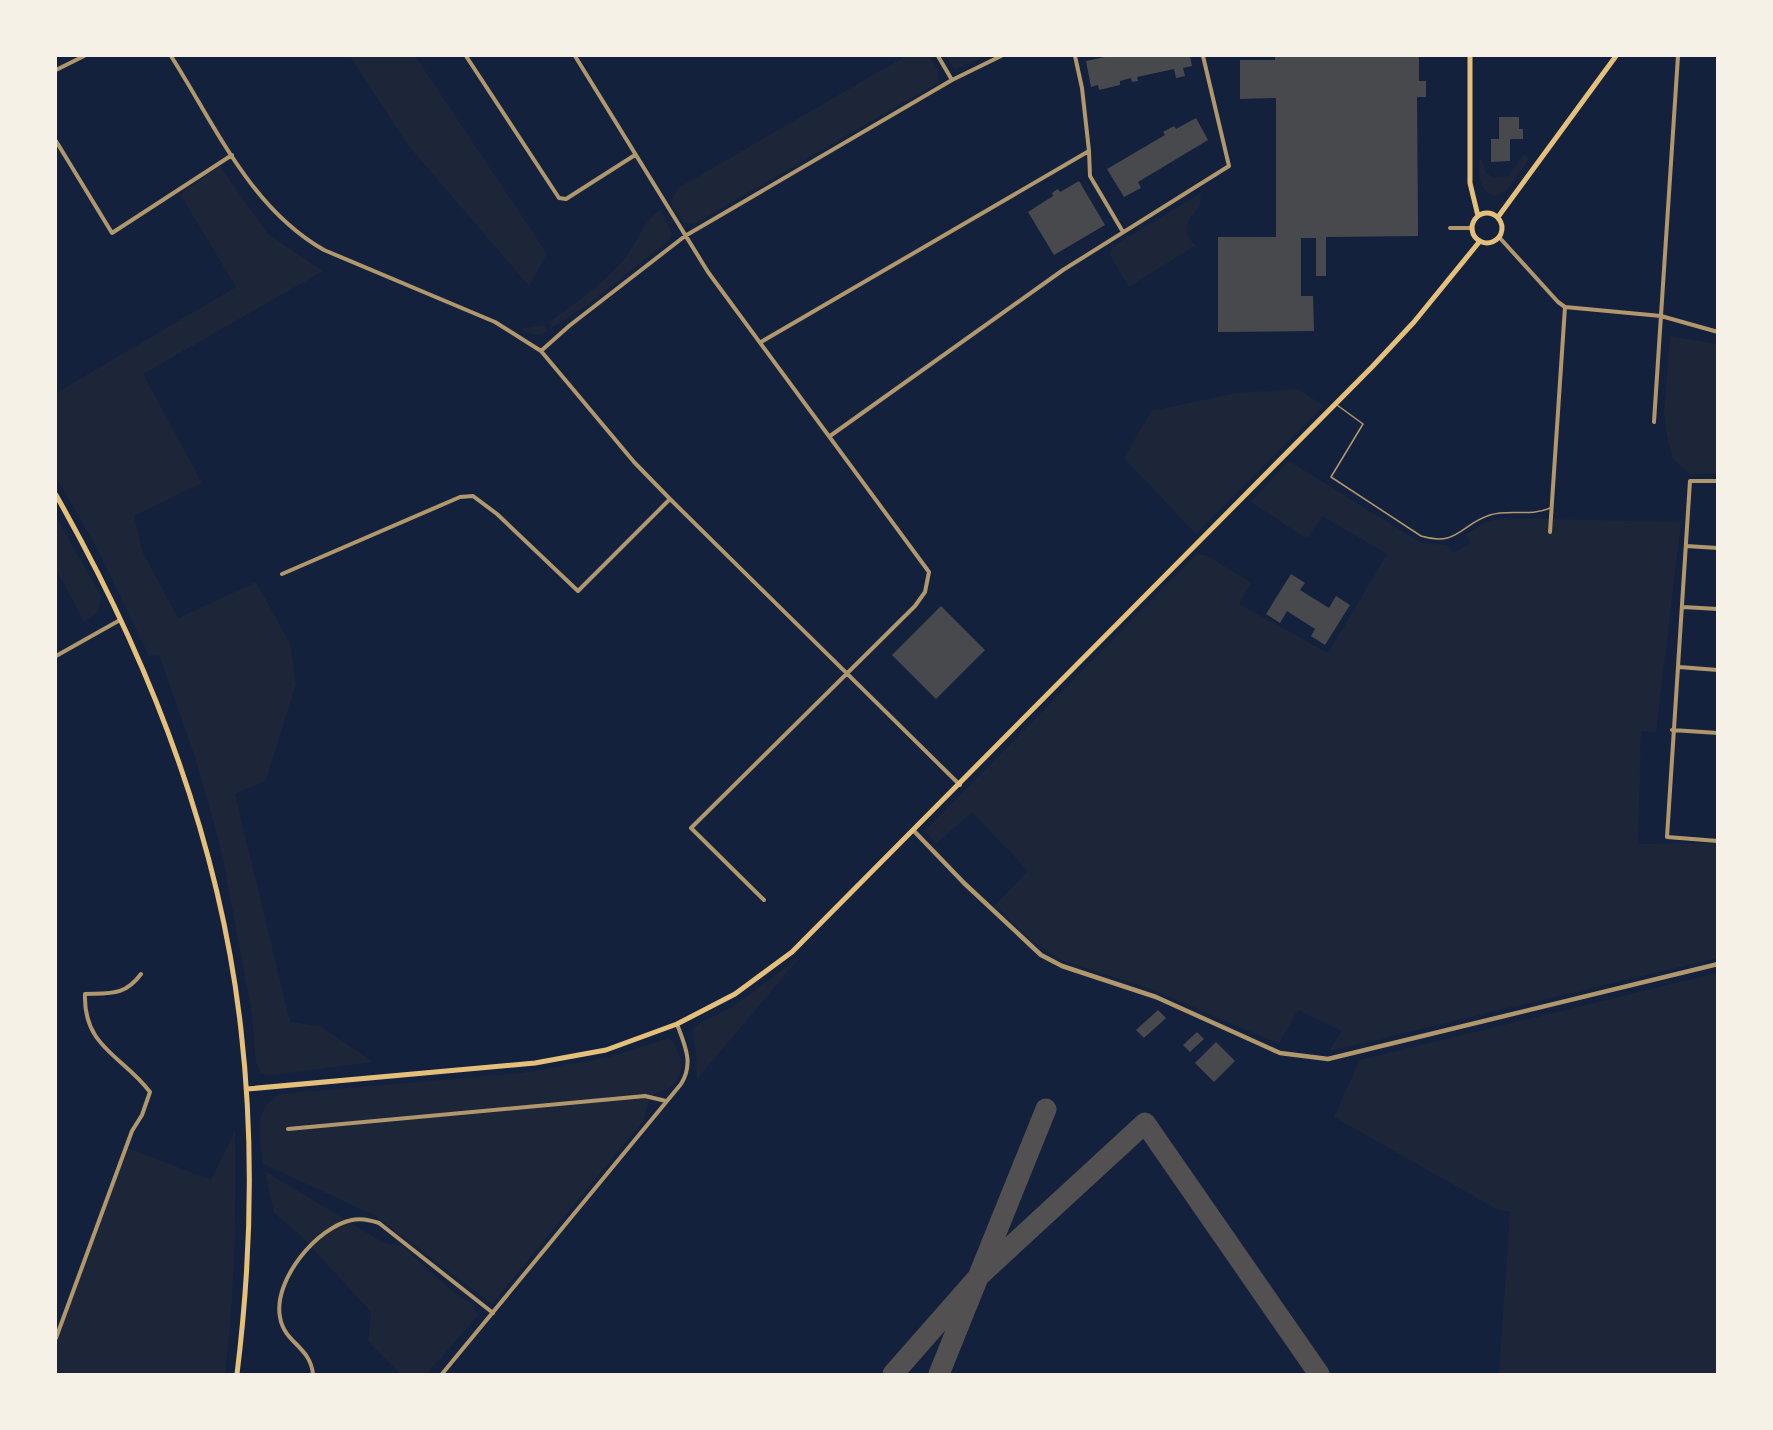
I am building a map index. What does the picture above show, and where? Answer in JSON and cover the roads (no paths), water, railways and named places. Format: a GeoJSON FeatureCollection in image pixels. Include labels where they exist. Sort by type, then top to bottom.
{"type":"FeatureCollection","features":[{"type":"Feature","properties":{"kind":"main road"},"geometry":{"type":"LineString","coordinates":[[1470,56],[1470,183],[1478,216],[1472,228],[1480,241]]}},
{"type":"Feature","properties":{"kind":"main road"},"geometry":{"type":"LineString","coordinates":[[1498,217],[1616,56]]}},
{"type":"Feature","properties":{"kind":"main road"},"geometry":{"type":"LineString","coordinates":[[1478,216],[1487,213],[1498,217],[1502,227],[1499,237],[1490,242],[1480,241]]}},
{"type":"Feature","properties":{"kind":"main road"},"geometry":{"type":"LineString","coordinates":[[247,1089],[535,1063],[614,1047],[677,1024],[735,994],[785,957],[915,831],[1336,404],[1414,322],[1480,241]]}},
{"type":"Feature","properties":{"kind":"main road"},"geometry":{"type":"LineString","coordinates":[[56,495],[122,619],[173,746],[206,854],[232,976],[241,1028],[247,1089],[248,1247],[237,1374]]}},
{"type":"Feature","properties":{"kind":"street"},"geometry":{"type":"LineString","coordinates":[[56,70],[84,56]]}},
{"type":"Feature","properties":{"kind":"street"},"geometry":{"type":"LineString","coordinates":[[171,56],[263,202],[305,239],[495,322],[541,351],[634,462],[960,785]]}},
{"type":"Feature","properties":{"kind":"street"},"geometry":{"type":"LineString","coordinates":[[466,56],[560,198],[566,199],[635,155]]}},
{"type":"Feature","properties":{"kind":"street"},"geometry":{"type":"LineString","coordinates":[[574,56],[685,236],[929,572],[925,592],[915,606],[691,828],[764,900]]}},
{"type":"Feature","properties":{"kind":"street"},"geometry":{"type":"LineString","coordinates":[[938,56],[952,80]]}},
{"type":"Feature","properties":{"kind":"street"},"geometry":{"type":"LineString","coordinates":[[541,351],[569,326],[685,236],[952,80],[1001,56]]}},
{"type":"Feature","properties":{"kind":"street"},"geometry":{"type":"LineString","coordinates":[[1075,56],[1082,88],[1090,176],[1123,232]]}},
{"type":"Feature","properties":{"kind":"street"},"geometry":{"type":"LineString","coordinates":[[830,436],[1054,277],[1229,166],[1203,56]]}},
{"type":"Feature","properties":{"kind":"street"},"geometry":{"type":"LineString","coordinates":[[1654,422],[1678,56]]}},
{"type":"Feature","properties":{"kind":"street"},"geometry":{"type":"LineString","coordinates":[[56,141],[112,233],[232,155]]}},
{"type":"Feature","properties":{"kind":"street"},"geometry":{"type":"LineString","coordinates":[[760,342],[1089,151]]}},
{"type":"Feature","properties":{"kind":"street"},"geometry":{"type":"LineString","coordinates":[[1450,228],[1472,228]]}},
{"type":"Feature","properties":{"kind":"street"},"geometry":{"type":"LineString","coordinates":[[1499,237],[1557,302],[1565,307],[1661,316],[1718,333]]}},
{"type":"Feature","properties":{"kind":"street"},"geometry":{"type":"LineString","coordinates":[[1550,532],[1565,307]]}},
{"type":"Feature","properties":{"kind":"street"},"geometry":{"type":"LineString","coordinates":[[1718,481],[1690,481],[1679,666],[1672,730],[1667,837],[1718,841]]}},
{"type":"Feature","properties":{"kind":"street"},"geometry":{"type":"LineString","coordinates":[[282,574],[460,497],[473,496],[496,514],[578,591],[670,499]]}},
{"type":"Feature","properties":{"kind":"street"},"geometry":{"type":"LineString","coordinates":[[1686,546],[1718,548]]}},
{"type":"Feature","properties":{"kind":"street"},"geometry":{"type":"LineString","coordinates":[[1683,607],[1718,609]]}},
{"type":"Feature","properties":{"kind":"street"},"geometry":{"type":"LineString","coordinates":[[56,656],[122,619]]}},
{"type":"Feature","properties":{"kind":"street"},"geometry":{"type":"LineString","coordinates":[[1679,666],[1718,670]]}},
{"type":"Feature","properties":{"kind":"street"},"geometry":{"type":"LineString","coordinates":[[1672,730],[1718,733]]}},
{"type":"Feature","properties":{"kind":"street"},"geometry":{"type":"LineString","coordinates":[[915,831],[964,883],[1041,955],[1062,966],[1156,997],[1280,1053],[1328,1059],[1718,964]]}},
{"type":"Feature","properties":{"kind":"street"},"geometry":{"type":"LineString","coordinates":[[56,1338],[132,1131],[142,1115],[150,1092],[138,1075],[102,1047],[88,1023],[84,1009],[85,994],[132,987],[141,974]]}},
{"type":"Feature","properties":{"kind":"street"},"geometry":{"type":"LineString","coordinates":[[442,1374],[681,1084],[688,1069],[687,1051],[677,1024]]}},
{"type":"Feature","properties":{"kind":"street"},"geometry":{"type":"LineString","coordinates":[[288,1129],[645,1096],[666,1101]]}},
{"type":"Feature","properties":{"kind":"street"},"geometry":{"type":"LineString","coordinates":[[313,1374],[312,1361],[300,1346],[288,1338],[279,1317],[280,1296],[289,1270],[305,1250],[350,1220],[366,1219],[379,1223],[493,1313]]}},
{"type":"Feature","properties":{"kind":"lane"},"geometry":{"type":"LineString","coordinates":[[1336,404],[1363,424],[1331,477],[1421,536],[1436,540],[1451,538],[1492,514],[1529,514],[1551,508]]}}]}
